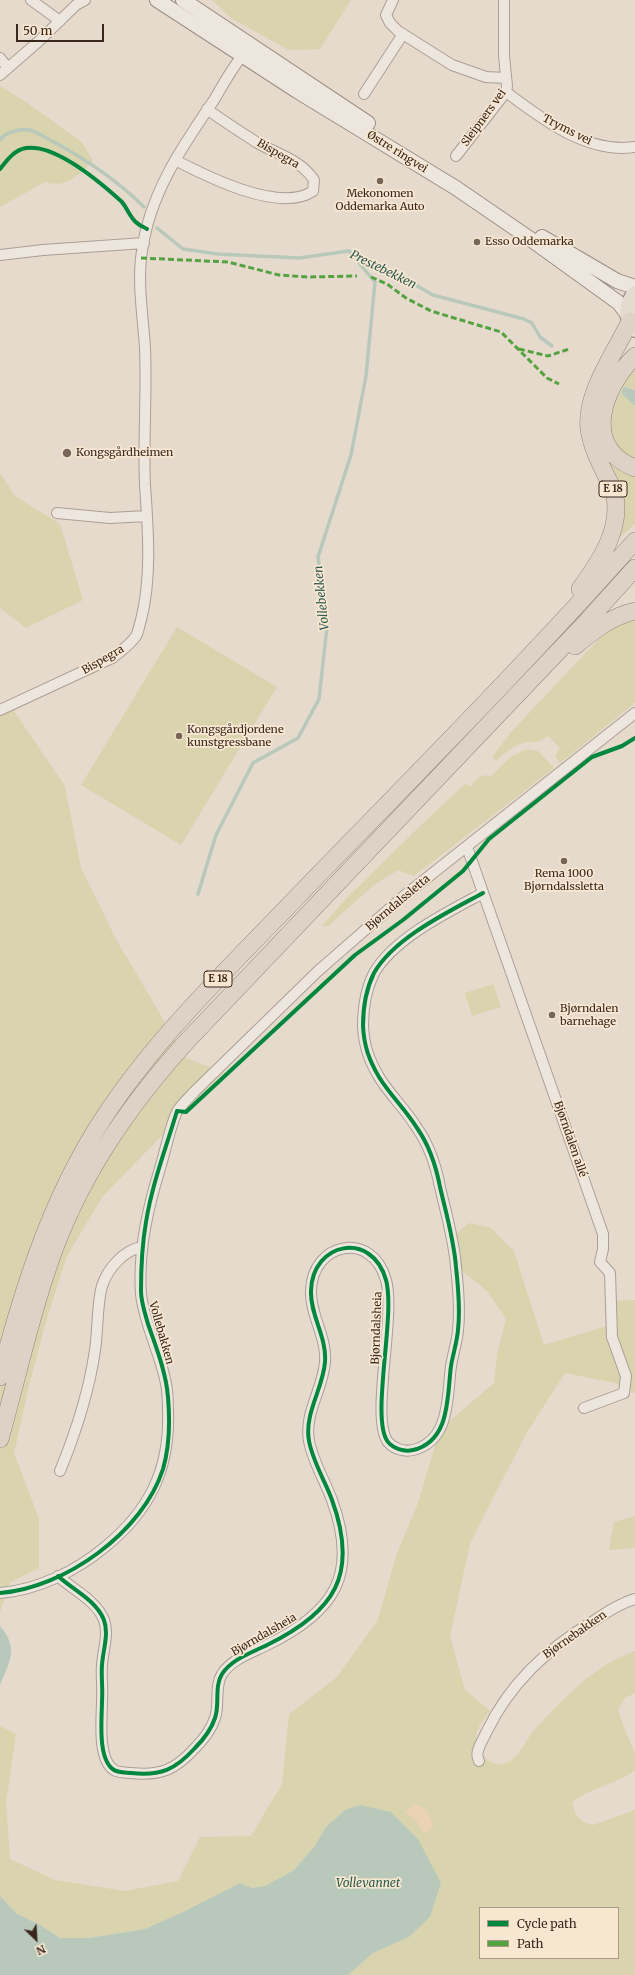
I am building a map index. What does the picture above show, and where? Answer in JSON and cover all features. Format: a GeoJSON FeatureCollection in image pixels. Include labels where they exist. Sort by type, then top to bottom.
{"type":"FeatureCollection","features":[{"type":"Feature","properties":{"kind":"highway","name":"E 18"},"geometry":{"type":"LineString","coordinates":[[537,648],[599,561],[607,546],[614,527],[616,501],[614,492],[593,445],[589,429],[589,420],[593,398],[600,378],[631,322]]}},
{"type":"Feature","properties":{"kind":"highway","name":"E 18"},"geometry":{"type":"LineString","coordinates":[[635,356],[621,370],[610,390],[602,420],[604,438],[609,447],[616,456],[635,468]]}},
{"type":"Feature","properties":{"kind":"highway","name":"E 18"},"geometry":{"type":"LineString","coordinates":[[0,1377],[17,1310],[31,1268],[54,1210],[75,1167],[118,1098],[199,1000],[537,648],[635,541]]}},
{"type":"Feature","properties":{"kind":"highway","name":"E 18"},"geometry":{"type":"LineString","coordinates":[[0,1440],[30,1327],[55,1247],[84,1181],[120,1122],[158,1073],[188,1040],[529,682],[635,568]]}},
{"type":"Feature","properties":{"kind":"highway","name":"E 18"},"geometry":{"type":"LineString","coordinates":[[529,682],[608,622],[622,614],[635,611]]}},
{"type":"Feature","properties":{"kind":"main road","name":"Østre ringvei"},"geometry":{"type":"LineString","coordinates":[[157,0],[242,56],[456,188],[529,238],[619,303],[631,322]]}},
{"type":"Feature","properties":{"kind":"main road","name":"Østre ringvei"},"geometry":{"type":"LineString","coordinates":[[183,0],[523,225],[617,281],[635,287]]}},
{"type":"Feature","properties":{"kind":"main road"},"geometry":{"type":"LineString","coordinates":[[631,322],[629,304],[635,294]]}},
{"type":"Feature","properties":{"kind":"street"},"geometry":{"type":"LineString","coordinates":[[31,0],[60,21]]}},
{"type":"Feature","properties":{"kind":"street","name":"Sleipners vei"},"geometry":{"type":"LineString","coordinates":[[393,0],[386,15],[390,23],[403,34],[458,67],[486,77],[506,78]]}},
{"type":"Feature","properties":{"kind":"street","name":"Sleipners vei"},"geometry":{"type":"LineString","coordinates":[[456,156],[506,92],[504,56],[504,0]]}},
{"type":"Feature","properties":{"kind":"street"},"geometry":{"type":"LineString","coordinates":[[0,75],[80,2]]}},
{"type":"Feature","properties":{"kind":"street"},"geometry":{"type":"LineString","coordinates":[[364,94],[403,34]]}},
{"type":"Feature","properties":{"kind":"street","name":"Bispegra"},"geometry":{"type":"LineString","coordinates":[[0,710],[112,658],[127,647],[136,635],[144,606],[147,582],[147,516],[144,466],[146,412],[145,348],[140,266],[144,243],[163,181],[174,160],[242,56],[251,45]]}},
{"type":"Feature","properties":{"kind":"street"},"geometry":{"type":"LineString","coordinates":[[0,58],[8,68]]}},
{"type":"Feature","properties":{"kind":"street","name":"Tryms vei"},"geometry":{"type":"LineString","coordinates":[[506,92],[543,119],[591,143],[609,147],[635,147]]}},
{"type":"Feature","properties":{"kind":"street","name":"Bispegra"},"geometry":{"type":"LineString","coordinates":[[174,160],[223,184],[275,197],[299,198],[313,191],[314,180],[298,164],[257,142],[207,109]]}},
{"type":"Feature","properties":{"kind":"street"},"geometry":{"type":"LineString","coordinates":[[0,255],[43,250],[144,243]]}},
{"type":"Feature","properties":{"kind":"street"},"geometry":{"type":"LineString","coordinates":[[57,513],[110,518],[147,516]]}},
{"type":"Feature","properties":{"kind":"street","name":"Bjørndalssletta"},"geometry":{"type":"LineString","coordinates":[[177,1111],[194,1092],[318,971],[404,896],[635,713]]}},
{"type":"Feature","properties":{"kind":"street","name":"Bjørndalen allé"},"geometry":{"type":"LineString","coordinates":[[467,847],[602,1234],[603,1249],[600,1262],[610,1272],[612,1337],[626,1376],[624,1393],[584,1408]]}},
{"type":"Feature","properties":{"kind":"street","name":"Bjørndalsheia"},"geometry":{"type":"LineString","coordinates":[[58,1576],[86,1598],[100,1613],[104,1620],[106,1630],[101,1670],[101,1726],[103,1747],[109,1766],[116,1771],[139,1774],[162,1773],[182,1763],[208,1734],[215,1720],[218,1704],[218,1682],[223,1672],[235,1661],[282,1637],[312,1615],[333,1594],[343,1569],[343,1545],[337,1515],[308,1437],[310,1413],[320,1386],[325,1355],[312,1302],[313,1278],[317,1265],[336,1250],[347,1247],[356,1247],[370,1253],[385,1274],[388,1299],[387,1343],[382,1407],[385,1435],[389,1442],[397,1449],[406,1451],[415,1450],[425,1445],[433,1438],[440,1428],[448,1404],[451,1366],[459,1328],[456,1264],[450,1227],[438,1179],[426,1143],[418,1129],[379,1078],[366,1053],[363,1015],[365,1001],[374,973],[393,950],[419,931],[483,893]]}},
{"type":"Feature","properties":{"kind":"street","name":"Vollebakken"},"geometry":{"type":"LineString","coordinates":[[0,1593],[37,1585],[58,1576],[90,1558],[128,1527],[148,1499],[162,1469],[169,1432],[168,1397],[165,1380],[143,1304],[142,1248],[150,1204],[177,1111]]}},
{"type":"Feature","properties":{"kind":"street"},"geometry":{"type":"LineString","coordinates":[[60,1471],[72,1441],[88,1388],[95,1350],[102,1286],[110,1271],[118,1261],[135,1248],[142,1248]]}},
{"type":"Feature","properties":{"kind":"street","name":"Bjørnebakken"},"geometry":{"type":"LineString","coordinates":[[479,1761],[477,1755],[478,1749],[491,1722],[501,1706],[534,1664],[547,1652],[577,1631],[608,1612],[635,1599]]}},
{"type":"Feature","properties":{"kind":"shaded area"},"geometry":{"type":"Polygon","coordinates":[[[212,0],[351,0],[320,49],[289,50],[231,18],[212,0]]]}},
{"type":"Feature","properties":{"kind":"shaded area"},"geometry":{"type":"Polygon","coordinates":[[[0,86],[26,102],[82,142],[93,161],[77,176],[66,182],[53,184],[45,182],[0,207],[0,86]]]}},
{"type":"Feature","properties":{"kind":"shaded area"},"geometry":{"type":"Polygon","coordinates":[[[635,364],[635,390],[625,387],[621,393],[635,406],[635,462],[618,449],[612,438],[610,416],[617,395],[635,364]]]}},
{"type":"Feature","properties":{"kind":"shaded area"},"geometry":{"type":"Polygon","coordinates":[[[610,460],[625,472],[635,476],[635,524],[618,539],[607,462],[610,460]]]}},
{"type":"Feature","properties":{"kind":"shaded area"},"geometry":{"type":"Polygon","coordinates":[[[0,473],[15,496],[60,524],[83,600],[26,628],[0,608],[0,473]]]}},
{"type":"Feature","properties":{"kind":"shaded area"},"geometry":{"type":"Polygon","coordinates":[[[635,618],[635,703],[560,763],[555,757],[560,748],[548,736],[538,741],[520,744],[509,750],[496,761],[492,757],[512,731],[610,627],[635,618]]]}},
{"type":"Feature","properties":{"kind":"shaded area","name":"Kongsgårdjordene kunstgressbane"},"geometry":{"type":"Polygon","coordinates":[[[177,627],[277,687],[181,845],[81,785],[177,627]]]}},
{"type":"Feature","properties":{"kind":"shaded area"},"geometry":{"type":"Polygon","coordinates":[[[11,707],[65,786],[81,868],[116,939],[186,1058],[224,1072],[103,1196],[67,1256],[46,1321],[29,1386],[14,1453],[39,1519],[39,1568],[10,1582],[0,1612],[0,713],[11,707]]]}},
{"type":"Feature","properties":{"kind":"shaded area"},"geometry":{"type":"Polygon","coordinates":[[[527,749],[538,751],[554,768],[414,876],[398,870],[374,885],[328,926],[322,926],[344,901],[466,783],[470,787],[479,777],[487,775],[490,777],[512,756],[527,749]]]}},
{"type":"Feature","properties":{"kind":"shaded area"},"geometry":{"type":"Polygon","coordinates":[[[493,984],[501,1007],[472,1016],[465,993],[493,984]]]}},
{"type":"Feature","properties":{"kind":"shaded area"},"geometry":{"type":"Polygon","coordinates":[[[469,1223],[491,1228],[514,1251],[544,1345],[610,1325],[610,1301],[635,1300],[635,1393],[615,1383],[565,1373],[526,1434],[470,1543],[450,1636],[465,1690],[490,1711],[478,1728],[476,1740],[483,1756],[492,1763],[497,1764],[502,1764],[512,1760],[535,1729],[587,1678],[607,1664],[635,1651],[635,1693],[625,1698],[618,1709],[624,1728],[635,1753],[635,1771],[587,1793],[572,1802],[578,1817],[588,1824],[593,1825],[635,1810],[635,1975],[348,1975],[373,1953],[409,1937],[430,1917],[441,1883],[345,1810],[326,1827],[314,1847],[294,1870],[265,1886],[252,1888],[240,1883],[187,1910],[145,1929],[89,1938],[60,1939],[40,1925],[17,1914],[0,1896],[0,1726],[16,1734],[6,1803],[10,1859],[55,1880],[125,1891],[178,1881],[200,1837],[251,1836],[282,1784],[289,1714],[336,1678],[378,1620],[396,1556],[418,1503],[440,1429],[494,1383],[497,1355],[506,1319],[487,1291],[453,1264],[449,1240],[469,1223]]]}},
{"type":"Feature","properties":{"kind":"shaded area"},"geometry":{"type":"Polygon","coordinates":[[[635,1516],[635,1548],[609,1550],[614,1522],[635,1516]]]}},
{"type":"Feature","properties":{"kind":"sand"},"geometry":{"type":"Polygon","coordinates":[[[415,1804],[427,1810],[434,1826],[424,1834],[416,1820],[405,1812],[415,1804]]]}},
{"type":"Feature","properties":{"kind":"water"},"geometry":{"type":"Polygon","coordinates":[[[624,387],[635,390],[635,406],[621,393],[624,387]]]}},
{"type":"Feature","properties":{"kind":"water"},"geometry":{"type":"Polygon","coordinates":[[[0,1626],[9,1641],[11,1655],[0,1685],[0,1626]]]}},
{"type":"Feature","properties":{"kind":"water","name":"Vollevannet"},"geometry":{"type":"Polygon","coordinates":[[[360,1805],[391,1812],[418,1839],[441,1883],[430,1917],[409,1937],[373,1953],[348,1975],[0,1975],[0,1896],[17,1914],[40,1925],[60,1938],[89,1938],[145,1929],[187,1910],[240,1883],[252,1888],[265,1886],[294,1870],[314,1847],[326,1827],[345,1810],[360,1805]]]}},
{"type":"Feature","properties":{"kind":"waterway","name":"Prestebekken"},"geometry":{"type":"LineString","coordinates":[[0,140],[9,133],[18,130],[30,130],[35,132],[100,170],[134,197],[144,207]]}},
{"type":"Feature","properties":{"kind":"waterway","name":"Prestebekken"},"geometry":{"type":"LineString","coordinates":[[157,228],[183,249],[218,254],[299,258],[349,251],[398,275],[433,295],[524,319],[532,323],[540,337],[552,346]]}},
{"type":"Feature","properties":{"kind":"waterway","name":"Vollebekken"},"geometry":{"type":"LineString","coordinates":[[198,894],[216,835],[253,763],[298,738],[319,699],[327,627],[318,557],[351,455],[366,376],[375,282],[349,251]]}},
{"type":"Feature","properties":{"kind":"marked path"},"geometry":{"type":"LineString","coordinates":[[141,258],[228,262],[279,275],[307,277],[357,276]]}},
{"type":"Feature","properties":{"kind":"marked path"},"geometry":{"type":"LineString","coordinates":[[371,277],[387,284],[406,298],[431,311],[501,332],[547,378],[559,384]]}},
{"type":"Feature","properties":{"kind":"marked path"},"geometry":{"type":"LineString","coordinates":[[519,349],[548,356],[569,349]]}},
{"type":"Feature","properties":{"kind":"cycle path"},"geometry":{"type":"LineString","coordinates":[[0,169],[11,156],[22,149],[38,148],[50,152],[76,166],[101,184],[121,201],[139,225],[147,229]]}},
{"type":"Feature","properties":{"kind":"cycle path"},"geometry":{"type":"LineString","coordinates":[[0,1593],[25,1589],[50,1580],[75,1568],[98,1553],[120,1535],[138,1514],[153,1492],[163,1469],[169,1433],[168,1397],[163,1369],[142,1303],[142,1265],[146,1222],[149,1208],[177,1111],[186,1112],[355,955],[403,920],[463,871],[489,839],[592,757],[622,746],[635,738]]}},
{"type":"Feature","properties":{"kind":"cycle path"},"geometry":{"type":"LineString","coordinates":[[58,1576],[90,1601],[96,1607],[104,1620],[106,1636],[102,1670],[101,1727],[103,1748],[109,1765],[115,1771],[127,1773],[142,1774],[167,1770],[188,1756],[209,1730],[216,1713],[218,1684],[226,1669],[236,1660],[267,1645],[310,1619],[325,1604],[335,1588],[341,1570],[343,1549],[340,1526],[332,1500],[313,1456],[308,1431],[311,1411],[324,1372],[325,1362],[324,1344],[313,1309],[311,1291],[314,1274],[321,1262],[331,1253],[344,1248],[356,1249],[369,1254],[379,1264],[386,1280],[388,1317],[382,1390],[382,1412],[383,1430],[388,1442],[399,1449],[406,1451],[413,1450],[425,1445],[434,1437],[441,1427],[445,1416],[451,1366],[459,1323],[455,1257],[452,1237],[432,1156],[413,1121],[388,1090],[372,1065],[366,1046],[364,1033],[364,1012],[367,992],[371,979],[383,960],[408,937],[438,917],[483,893]]}},
{"type":"Feature","properties":{"kind":"place","name":"Mekonomen Oddemarka Auto"},"geometry":{"type":"Point","coordinates":[380,181]}},
{"type":"Feature","properties":{"kind":"place","name":"Esso Oddemarka"},"geometry":{"type":"Point","coordinates":[477,242]}},
{"type":"Feature","properties":{"kind":"place","name":"Kongsgårdheimen"},"geometry":{"type":"Point","coordinates":[67,453]}},
{"type":"Feature","properties":{"kind":"place","name":"Kongsgårdjordene kunstgressbane"},"geometry":{"type":"Point","coordinates":[179,736]}},
{"type":"Feature","properties":{"kind":"place","name":"Rema 1000 Bjørndalssletta"},"geometry":{"type":"Point","coordinates":[564,861]}},
{"type":"Feature","properties":{"kind":"place","name":"Bjørndalen barnehage"},"geometry":{"type":"Point","coordinates":[552,1015]}}]}
